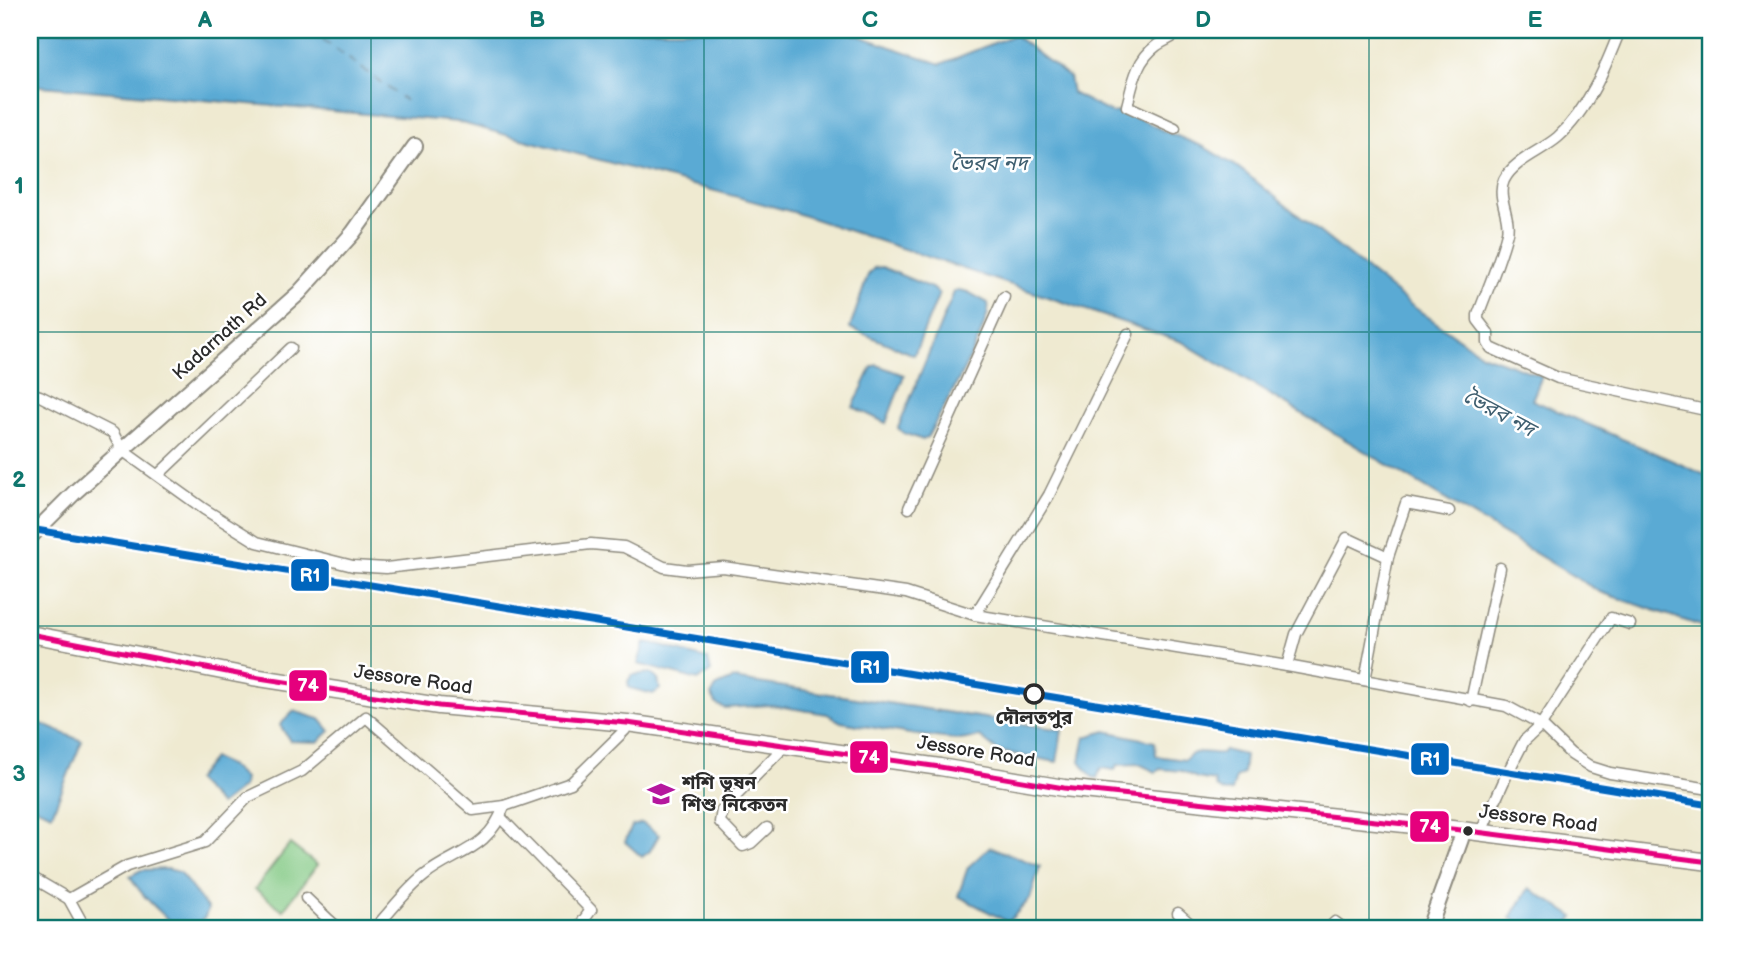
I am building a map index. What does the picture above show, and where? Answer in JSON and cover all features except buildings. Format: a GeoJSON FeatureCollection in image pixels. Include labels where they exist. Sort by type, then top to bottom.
{"type":"FeatureCollection","features":[{"type":"Feature","properties":{"kind":"highway","name":"Jessore Road"},"geometry":{"type":"LineString","coordinates":[[30,634],[253,677],[439,706],[639,724],[940,766],[1064,788],[1481,832],[1710,862]]}},
{"type":"Feature","properties":{"kind":"highway","name":"Jessore Road"},"geometry":{"type":"LineString","coordinates":[[30,642],[433,713],[625,730],[1124,802],[1710,869]]}},
{"type":"Feature","properties":{"kind":"main road","name":"Kadarnath Rd"},"geometry":{"type":"LineString","coordinates":[[30,537],[122,450],[299,293],[353,233],[415,146]]}},
{"type":"Feature","properties":{"kind":"main road"},"geometry":{"type":"LineString","coordinates":[[1429,928],[1461,839]]}},
{"type":"Feature","properties":{"kind":"street"},"geometry":{"type":"LineString","coordinates":[[1175,128],[1127,106],[1137,67],[1155,46],[1180,30]]}},
{"type":"Feature","properties":{"kind":"street"},"geometry":{"type":"LineString","coordinates":[[1620,30],[1596,83],[1578,114],[1560,136],[1518,164],[1504,180],[1502,193],[1508,231],[1478,320],[1488,333],[1491,348],[1539,372],[1710,411]]}},
{"type":"Feature","properties":{"kind":"street"},"geometry":{"type":"LineString","coordinates":[[909,508],[1004,297]]}},
{"type":"Feature","properties":{"kind":"street"},"geometry":{"type":"LineString","coordinates":[[975,615],[1049,495],[1128,334]]}},
{"type":"Feature","properties":{"kind":"street"},"geometry":{"type":"LineString","coordinates":[[158,475],[291,348]]}},
{"type":"Feature","properties":{"kind":"street"},"geometry":{"type":"LineString","coordinates":[[30,393],[113,433],[122,450],[204,509],[257,542],[353,566],[386,568],[430,565],[591,544],[624,547],[664,567],[687,570],[723,567],[906,593],[975,615],[1287,666],[1507,706],[1541,724],[1571,754],[1591,766],[1611,773],[1710,789]]}},
{"type":"Feature","properties":{"kind":"street"},"geometry":{"type":"LineString","coordinates":[[1365,680],[1388,557],[1406,503],[1449,511]]}},
{"type":"Feature","properties":{"kind":"street"},"geometry":{"type":"LineString","coordinates":[[1287,666],[1296,634],[1347,538],[1388,557]]}},
{"type":"Feature","properties":{"kind":"street"},"geometry":{"type":"LineString","coordinates":[[1471,701],[1500,568]]}},
{"type":"Feature","properties":{"kind":"street"},"geometry":{"type":"LineString","coordinates":[[1481,832],[1524,741],[1541,724],[1612,618],[1630,624]]}},
{"type":"Feature","properties":{"kind":"street"},"geometry":{"type":"LineString","coordinates":[[69,899],[127,866],[205,842],[248,797],[302,771],[366,717],[473,810],[504,806],[571,783],[625,730]]}},
{"type":"Feature","properties":{"kind":"street"},"geometry":{"type":"LineString","coordinates":[[767,828],[751,843],[743,846],[720,822],[722,810],[780,751]]}},
{"type":"Feature","properties":{"kind":"street"},"geometry":{"type":"LineString","coordinates":[[375,928],[424,876],[478,845],[500,817],[504,806]]}},
{"type":"Feature","properties":{"kind":"street"},"geometry":{"type":"LineString","coordinates":[[500,817],[591,910],[579,928]]}},
{"type":"Feature","properties":{"kind":"street"},"geometry":{"type":"LineString","coordinates":[[30,881],[33,878],[69,899],[85,928]]}},
{"type":"Feature","properties":{"kind":"street"},"geometry":{"type":"LineString","coordinates":[[306,898],[330,926]]}},
{"type":"Feature","properties":{"kind":"street"},"geometry":{"type":"LineString","coordinates":[[1178,913],[1195,928]]}},
{"type":"Feature","properties":{"kind":"street"},"geometry":{"type":"LineString","coordinates":[[1329,928],[1335,922],[1343,928]]}},
{"type":"Feature","properties":{"kind":"green space"},"geometry":{"type":"Polygon","coordinates":[[[290,844],[317,865],[283,910],[255,889],[290,844]]]}},
{"type":"Feature","properties":{"kind":"water","name":"ভৈরব নদ"},"geometry":{"type":"Polygon","coordinates":[[[30,30],[842,30],[941,64],[1014,35],[1069,77],[1072,93],[1111,113],[1125,111],[1204,147],[1239,168],[1411,305],[1481,354],[1542,376],[1532,400],[1710,477],[1710,629],[1600,592],[1182,342],[793,212],[458,122],[30,85],[30,30]]]}},
{"type":"Feature","properties":{"kind":"water"},"geometry":{"type":"Polygon","coordinates":[[[882,267],[934,289],[939,294],[914,355],[850,328],[868,275],[874,268],[882,267]]]}},
{"type":"Feature","properties":{"kind":"water"},"geometry":{"type":"Polygon","coordinates":[[[959,290],[988,303],[988,313],[965,368],[928,436],[923,440],[903,433],[898,428],[954,292],[959,290]]]}},
{"type":"Feature","properties":{"kind":"water"},"geometry":{"type":"Polygon","coordinates":[[[877,365],[904,375],[886,423],[853,407],[872,367],[877,365]]]}},
{"type":"Feature","properties":{"kind":"water"},"geometry":{"type":"Polygon","coordinates":[[[644,643],[708,659],[711,671],[698,680],[638,664],[644,643]]]}},
{"type":"Feature","properties":{"kind":"water"},"geometry":{"type":"Polygon","coordinates":[[[650,673],[658,679],[660,689],[653,694],[629,688],[628,681],[632,675],[650,673]]]}},
{"type":"Feature","properties":{"kind":"water"},"geometry":{"type":"Polygon","coordinates":[[[733,679],[1062,730],[1057,762],[998,751],[980,737],[960,740],[910,734],[841,722],[827,714],[771,705],[725,708],[717,705],[711,695],[717,686],[733,679]]]}},
{"type":"Feature","properties":{"kind":"water"},"geometry":{"type":"Polygon","coordinates":[[[293,711],[320,719],[330,731],[318,742],[290,741],[280,725],[293,711]]]}},
{"type":"Feature","properties":{"kind":"water"},"geometry":{"type":"Polygon","coordinates":[[[30,719],[82,741],[52,814],[30,805],[30,719]]]}},
{"type":"Feature","properties":{"kind":"water"},"geometry":{"type":"Polygon","coordinates":[[[1106,731],[1155,742],[1156,756],[1185,760],[1192,754],[1221,754],[1224,750],[1245,755],[1243,774],[1236,777],[1232,791],[1225,792],[1216,787],[1214,781],[1197,778],[1182,771],[1160,769],[1156,772],[1139,764],[1117,765],[1115,770],[1101,768],[1097,778],[1092,777],[1080,761],[1085,737],[1106,731]]]}},
{"type":"Feature","properties":{"kind":"water"},"geometry":{"type":"Polygon","coordinates":[[[213,758],[229,765],[244,779],[243,787],[220,805],[195,780],[213,758]]]}},
{"type":"Feature","properties":{"kind":"water"},"geometry":{"type":"Polygon","coordinates":[[[642,823],[659,835],[650,851],[642,857],[625,842],[632,826],[642,823]]]}},
{"type":"Feature","properties":{"kind":"water"},"geometry":{"type":"Polygon","coordinates":[[[990,847],[1040,866],[1030,899],[1008,922],[958,896],[968,867],[990,847]]]}},
{"type":"Feature","properties":{"kind":"water"},"geometry":{"type":"Polygon","coordinates":[[[168,869],[179,872],[208,909],[205,917],[193,928],[176,928],[130,876],[141,870],[168,869]]]}},
{"type":"Feature","properties":{"kind":"water"},"geometry":{"type":"Polygon","coordinates":[[[1529,888],[1574,917],[1565,928],[1527,928],[1511,918],[1529,888]]]}},
{"type":"Feature","properties":{"kind":"ferry route"},"geometry":{"type":"LineString","coordinates":[[310,30],[406,101]]}},
{"type":"Feature","properties":{"kind":"transit line","name":"R1"},"geometry":{"type":"LineString","coordinates":[[30,529],[1710,805]]}},
{"type":"Feature","properties":{"kind":"transit line","name":"74"},"geometry":{"type":"LineString","coordinates":[[30,634],[253,677],[439,706],[627,723],[940,767],[1064,788],[1461,830],[1710,862]]}},
{"type":"Feature","properties":{"kind":"place","name":"দৌলতপুর"},"geometry":{"type":"Point","coordinates":[1034,694]}},
{"type":"Feature","properties":{"kind":"place","name":"শশি ভূষন শিশু নিকেতন"},"geometry":{"type":"Point","coordinates":[661,794]}}]}
